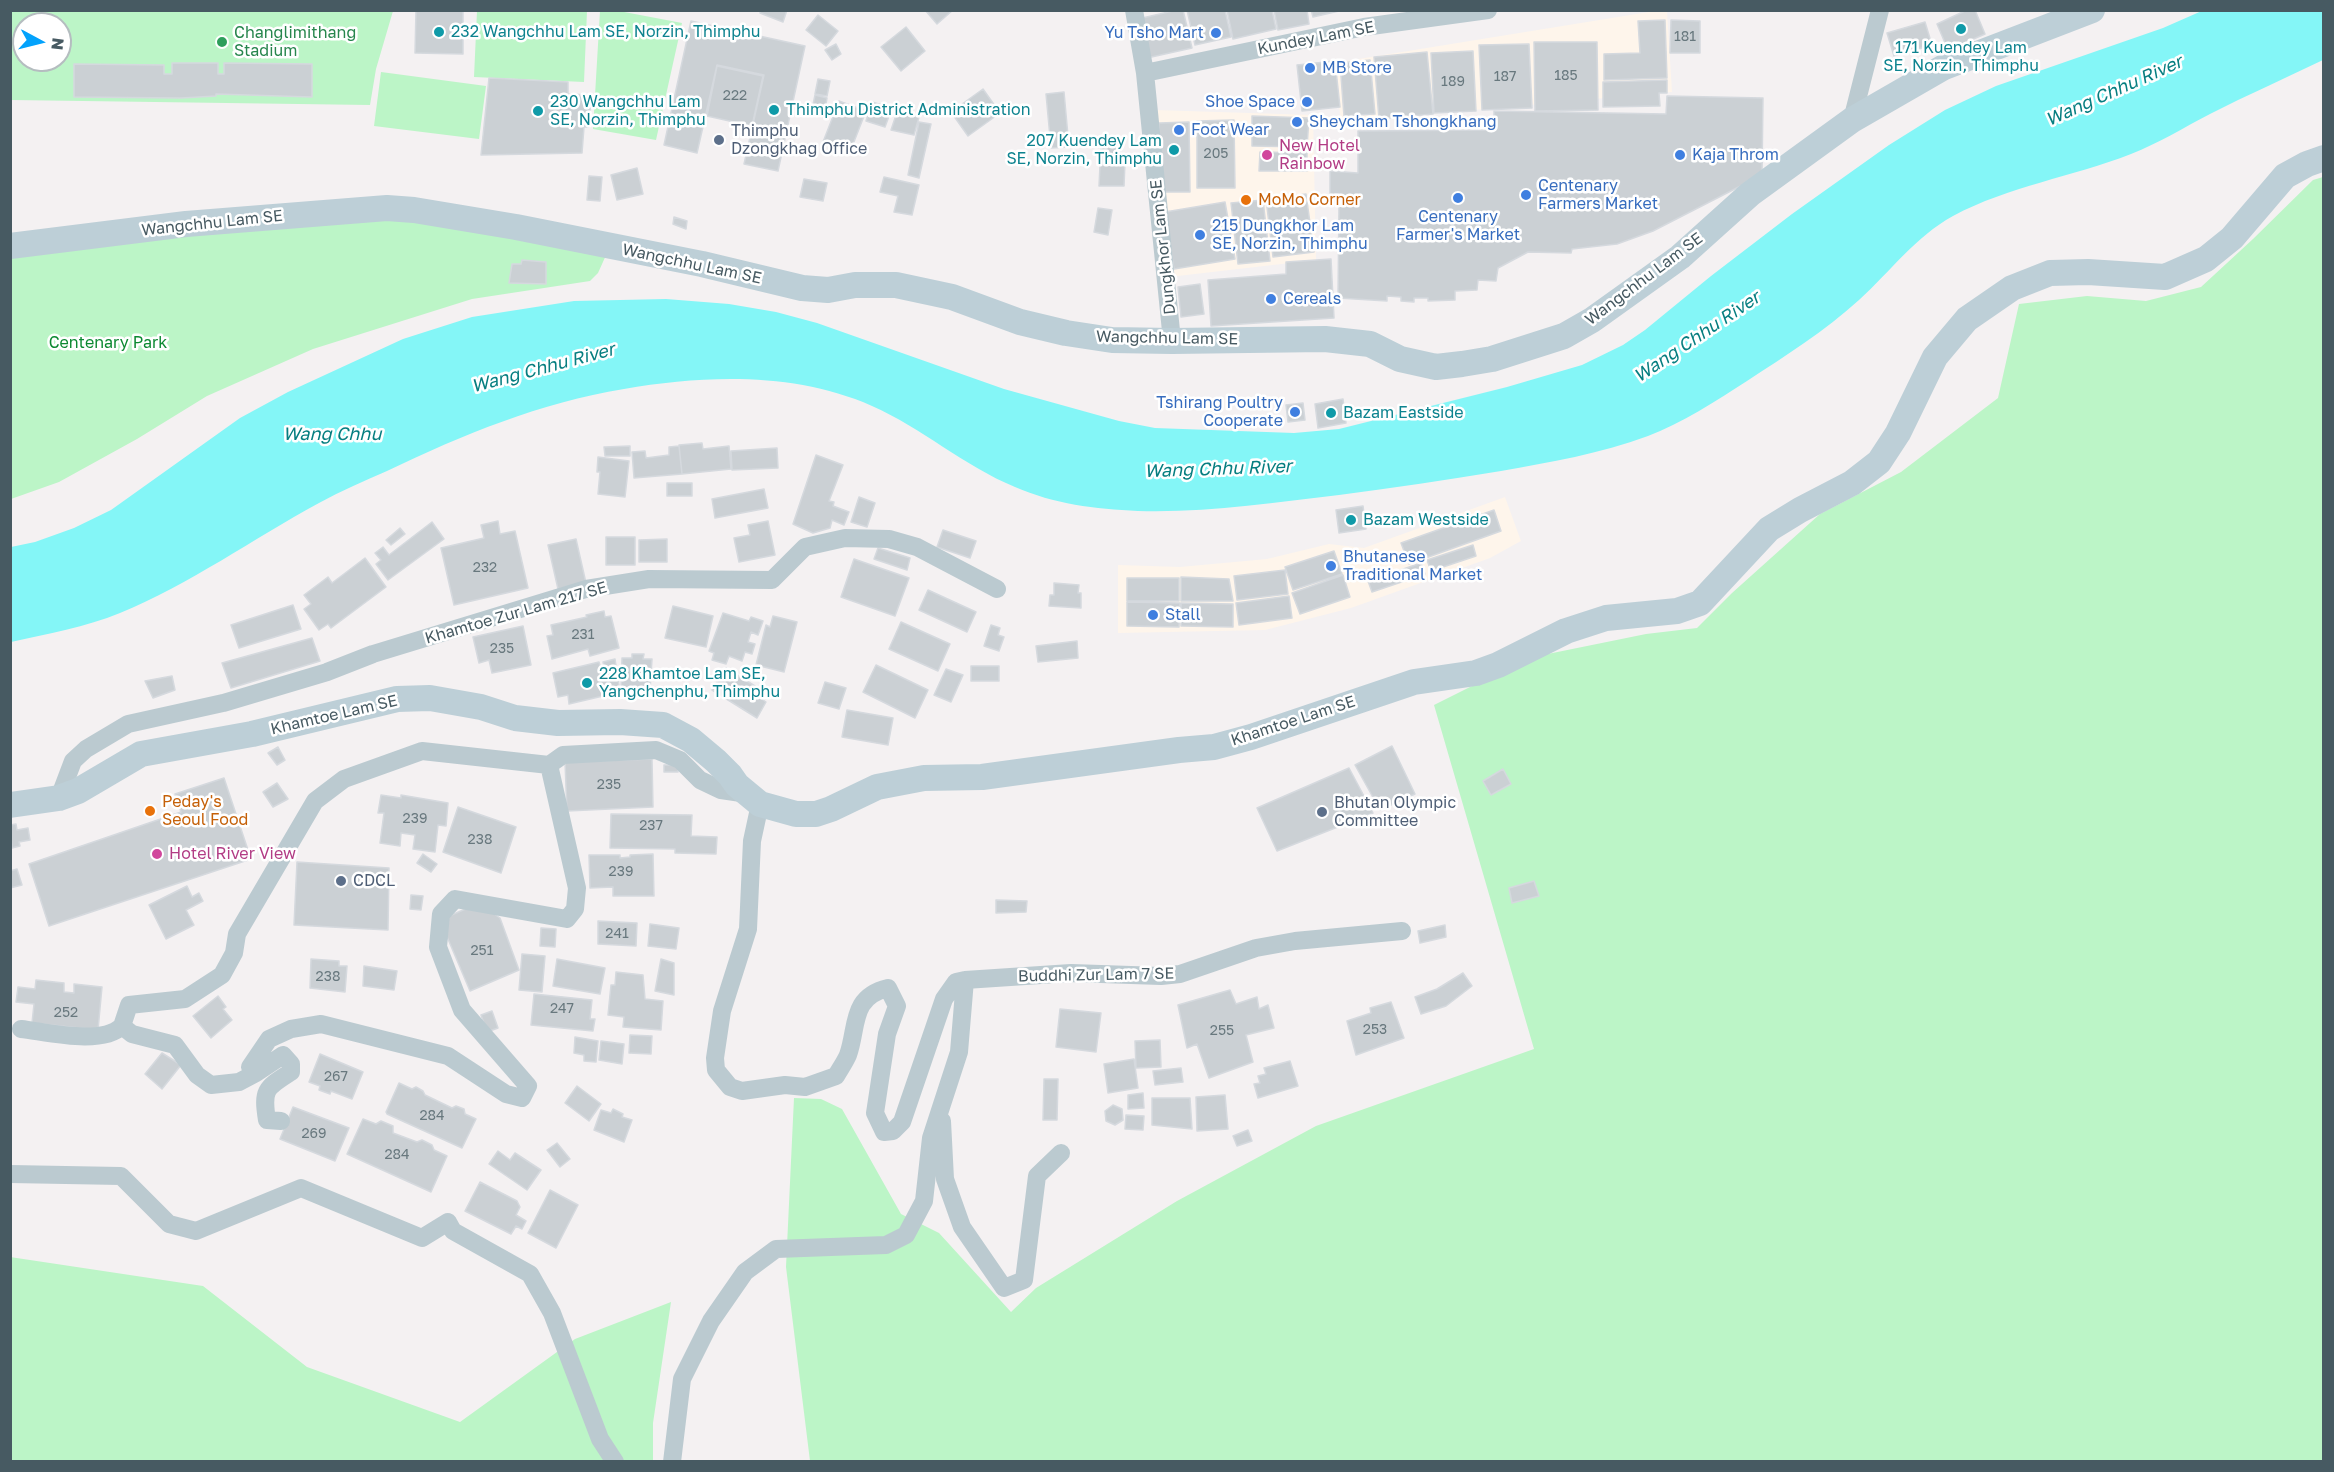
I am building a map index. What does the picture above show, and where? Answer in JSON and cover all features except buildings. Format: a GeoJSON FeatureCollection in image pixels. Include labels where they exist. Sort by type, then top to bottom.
{"type":"FeatureCollection","features":[{"type":"Feature","properties":{"kind":"main road","name":"Wangchhu Lam SE"},"geometry":{"type":"LineString","coordinates":[[10,246],[186,224],[387,208],[414,210],[702,264],[802,288],[828,290],[855,285],[896,285],[952,297],[1020,322],[1066,333],[1112,340],[1325,339],[1370,344],[1400,359],[1436,367],[1492,359],[1564,336],[1592,320],[1680,257],[1750,194],[1852,120],[1944,67],[2092,10]]}},
{"type":"Feature","properties":{"kind":"main road","name":"Khamtoe Lam SE"},"geometry":{"type":"LineString","coordinates":[[10,805],[59,798],[78,791],[141,754],[252,734],[397,699],[430,698],[481,707],[526,720],[558,723],[663,724],[691,740],[730,775],[737,786],[755,799],[796,814],[816,814],[877,787],[924,778],[982,777],[1214,747],[1251,737],[1414,682],[1476,673],[1498,665],[1566,631],[1606,618],[1677,611],[1700,603],[1769,529],[1852,483],[1879,462],[1898,433],[1935,357],[1967,319],[2012,288],[2050,273],[2088,272],[2165,277],[2206,259],[2232,238],[2285,176],[2324,158]]}},
{"type":"Feature","properties":{"kind":"street","name":"Dungkhor Lam SE"},"geometry":{"type":"LineString","coordinates":[[1134,10],[1145,73],[1172,341]]}},
{"type":"Feature","properties":{"kind":"street","name":"Kundey Lam SE"},"geometry":{"type":"LineString","coordinates":[[1145,73],[1364,27],[1488,10]]}},
{"type":"Feature","properties":{"kind":"street"},"geometry":{"type":"LineString","coordinates":[[1852,120],[1880,10]]}},
{"type":"Feature","properties":{"kind":"street","name":"Khamtoe Zur Lam 217 SE"},"geometry":{"type":"LineString","coordinates":[[59,798],[73,761],[86,748],[128,724],[223,704],[327,672],[373,654],[586,589],[649,579],[772,580],[805,547],[845,538],[889,539],[917,547],[997,589]]}},
{"type":"Feature","properties":{"kind":"street"},"geometry":{"type":"LineString","coordinates":[[21,1029],[80,1036],[102,1036],[116,1032],[122,1026],[129,1005],[184,999],[222,975],[234,953],[237,934],[300,822],[315,801],[344,779],[422,751],[549,765],[562,755],[656,750],[680,760],[700,780],[721,790],[755,799],[748,929],[722,1011],[715,1058],[716,1070],[730,1087],[742,1090],[784,1085],[805,1087],[836,1076],[848,1055],[858,1010],[876,990],[888,988],[897,1006],[887,1034],[875,1113],[884,1132],[893,1131],[902,1122],[944,999],[956,982],[965,980],[959,1052],[931,1138],[924,1201],[906,1234],[886,1245],[776,1249],[745,1272],[711,1321],[682,1379],[672,1461]]}},
{"type":"Feature","properties":{"kind":"street"},"geometry":{"type":"LineString","coordinates":[[256,1073],[250,1068],[269,1039],[291,1029],[321,1024],[448,1056],[506,1094],[522,1098],[528,1086],[462,1010],[438,947],[441,914],[455,899],[567,919],[575,909],[577,888],[549,765]]}},
{"type":"Feature","properties":{"kind":"street","name":"Buddhi Zur Lam 7 SE"},"geometry":{"type":"LineString","coordinates":[[965,980],[1071,973],[1161,976],[1180,974],[1256,948],[1295,941],[1402,930]]}},
{"type":"Feature","properties":{"kind":"street"},"geometry":{"type":"LineString","coordinates":[[122,1026],[132,1034],[175,1045],[197,1075],[212,1086],[239,1082],[283,1055],[291,1064],[291,1072],[269,1086],[264,1101],[267,1120],[281,1121]]}},
{"type":"Feature","properties":{"kind":"street"},"geometry":{"type":"LineString","coordinates":[[941,1110],[945,1179],[962,1227],[1004,1287],[1024,1280],[1037,1176],[1061,1153]]}},
{"type":"Feature","properties":{"kind":"street"},"geometry":{"type":"LineString","coordinates":[[10,1174],[121,1176],[169,1224],[196,1231],[301,1188],[422,1238],[448,1222],[453,1231],[530,1274],[552,1313],[600,1439],[615,1461]]}},
{"type":"Feature","properties":{"kind":"shaded area"},"geometry":{"type":"Polygon","coordinates":[[[1655,11],[1667,11],[1672,92],[1341,122],[1334,63],[1655,11]]]}},
{"type":"Feature","properties":{"kind":"shaded area"},"geometry":{"type":"Polygon","coordinates":[[[1155,110],[1313,115],[1316,260],[1169,277],[1155,110]]]}},
{"type":"Feature","properties":{"kind":"shaded area","name":"Bhutanese Traditional Market"},"geometry":{"type":"Polygon","coordinates":[[[1505,497],[1521,541],[1490,558],[1351,608],[1265,630],[1118,633],[1118,565],[1180,567],[1267,559],[1329,544],[1364,548],[1505,497]]]}},
{"type":"Feature","properties":{"kind":"green space","name":"Changlimithang Stadium"},"geometry":{"type":"Polygon","coordinates":[[[10,11],[393,11],[376,69],[370,105],[11,100],[10,11]]]}},
{"type":"Feature","properties":{"kind":"green space"},"geometry":{"type":"Polygon","coordinates":[[[477,11],[587,11],[584,82],[474,77],[477,11]]]}},
{"type":"Feature","properties":{"kind":"green space"},"geometry":{"type":"Polygon","coordinates":[[[600,11],[619,11],[682,23],[656,140],[593,129],[600,11]]]}},
{"type":"Feature","properties":{"kind":"green space"},"geometry":{"type":"Polygon","coordinates":[[[381,72],[486,86],[479,139],[374,126],[381,72]]]}},
{"type":"Feature","properties":{"kind":"green space"},"geometry":{"type":"Polygon","coordinates":[[[2323,177],[2323,1461],[810,1461],[786,1267],[794,1098],[821,1099],[842,1109],[901,1214],[939,1233],[1011,1312],[1036,1288],[1177,1201],[1316,1126],[1534,1049],[1434,705],[1528,658],[1646,634],[1697,628],[1732,593],[1820,514],[1901,472],[1998,398],[2019,304],[2087,296],[2146,301],[2201,287],[2313,180],[2323,177]]]}},
{"type":"Feature","properties":{"kind":"green space","name":"Centenary Park"},"geometry":{"type":"Polygon","coordinates":[[[372,217],[461,227],[607,253],[598,273],[590,281],[472,299],[313,349],[207,396],[137,439],[59,482],[11,499],[10,258],[225,230],[372,217]]]}},
{"type":"Feature","properties":{"kind":"green space"},"geometry":{"type":"Polygon","coordinates":[[[10,1257],[203,1286],[307,1367],[460,1422],[575,1339],[671,1302],[653,1423],[653,1461],[11,1461],[10,1257]]]}},
{"type":"Feature","properties":{"kind":"water","name":"Wang Chhu"},"geometry":{"type":"Polygon","coordinates":[[[2204,10],[2323,11],[2323,60],[2141,150],[2018,189],[1953,216],[1939,224],[1915,244],[1846,311],[1790,353],[1686,418],[1661,431],[1612,448],[1501,471],[1339,495],[1213,509],[1122,510],[1060,502],[1015,487],[978,469],[890,415],[843,395],[781,382],[750,380],[718,379],[655,384],[562,403],[474,432],[327,499],[171,589],[120,613],[66,630],[11,642],[11,547],[35,542],[74,528],[111,510],[240,418],[288,392],[403,339],[472,317],[574,301],[666,299],[729,304],[776,312],[817,323],[1004,389],[1119,421],[1155,428],[1294,433],[1339,429],[1507,387],[1582,365],[1623,345],[1645,330],[1792,214],[1889,145],[1945,110],[1996,86],[2163,28],[2204,10]]]}},
{"type":"Feature","properties":{"kind":"place","name":"171 Kuendey Lam SE, Norzin, Thimphu"},"geometry":{"type":"Point","coordinates":[1961,29]}},
{"type":"Feature","properties":{"kind":"place","name":"232 Wangchhu Lam SE, Norzin, Thimphu"},"geometry":{"type":"Point","coordinates":[439,32]}},
{"type":"Feature","properties":{"kind":"place","name":"Yu Tsho Mart"},"geometry":{"type":"Point","coordinates":[1216,33]}},
{"type":"Feature","properties":{"kind":"place","name":"Changlimithang Stadium"},"geometry":{"type":"Point","coordinates":[222,42]}},
{"type":"Feature","properties":{"kind":"place","name":"MB Store"},"geometry":{"type":"Point","coordinates":[1310,68]}},
{"type":"Feature","properties":{"kind":"place","name":"Shoe Space"},"geometry":{"type":"Point","coordinates":[1307,102]}},
{"type":"Feature","properties":{"kind":"place","name":"Thimphu District Administration"},"geometry":{"type":"Point","coordinates":[774,110]}},
{"type":"Feature","properties":{"kind":"place","name":"230 Wangchhu Lam SE, Norzin, Thimphu"},"geometry":{"type":"Point","coordinates":[538,111]}},
{"type":"Feature","properties":{"kind":"place","name":"Sheycham Tshongkhang"},"geometry":{"type":"Point","coordinates":[1297,122]}},
{"type":"Feature","properties":{"kind":"place","name":"Foot Wear"},"geometry":{"type":"Point","coordinates":[1179,130]}},
{"type":"Feature","properties":{"kind":"place","name":"Thimphu Dzongkhag Office"},"geometry":{"type":"Point","coordinates":[719,140]}},
{"type":"Feature","properties":{"kind":"place","name":"207 Kuendey Lam SE, Norzin, Thimphu"},"geometry":{"type":"Point","coordinates":[1174,150]}},
{"type":"Feature","properties":{"kind":"place","name":"New Hotel Rainbow"},"geometry":{"type":"Point","coordinates":[1267,155]}},
{"type":"Feature","properties":{"kind":"place","name":"Kaja Throm"},"geometry":{"type":"Point","coordinates":[1680,155]}},
{"type":"Feature","properties":{"kind":"place","name":"Centenary Farmers Market"},"geometry":{"type":"Point","coordinates":[1526,195]}},
{"type":"Feature","properties":{"kind":"place","name":"Centenary Farmer's Market"},"geometry":{"type":"Point","coordinates":[1458,198]}},
{"type":"Feature","properties":{"kind":"place","name":"MoMo Corner"},"geometry":{"type":"Point","coordinates":[1246,200]}},
{"type":"Feature","properties":{"kind":"place","name":"215 Dungkhor Lam SE, Norzin, Thimphu"},"geometry":{"type":"Point","coordinates":[1200,235]}},
{"type":"Feature","properties":{"kind":"place","name":"Cereals"},"geometry":{"type":"Point","coordinates":[1271,299]}},
{"type":"Feature","properties":{"kind":"place","name":"Tshirang Poultry Cooperate"},"geometry":{"type":"Point","coordinates":[1295,412]}},
{"type":"Feature","properties":{"kind":"place","name":"Bazam Eastside"},"geometry":{"type":"Point","coordinates":[1331,413]}},
{"type":"Feature","properties":{"kind":"place","name":"Bazam Westside"},"geometry":{"type":"Point","coordinates":[1351,520]}},
{"type":"Feature","properties":{"kind":"place","name":"Bhutanese Traditional Market"},"geometry":{"type":"Point","coordinates":[1331,566]}},
{"type":"Feature","properties":{"kind":"place","name":"Stall"},"geometry":{"type":"Point","coordinates":[1153,615]}},
{"type":"Feature","properties":{"kind":"place","name":"228 Khamtoe Lam SE, Yangchenphu, Thimphu"},"geometry":{"type":"Point","coordinates":[587,683]}},
{"type":"Feature","properties":{"kind":"place","name":"Peday's Seoul Food"},"geometry":{"type":"Point","coordinates":[150,811]}},
{"type":"Feature","properties":{"kind":"place","name":"Bhutan Olympic Committee"},"geometry":{"type":"Point","coordinates":[1322,812]}},
{"type":"Feature","properties":{"kind":"place","name":"Hotel River View"},"geometry":{"type":"Point","coordinates":[157,854]}},
{"type":"Feature","properties":{"kind":"place","name":"CDCL"},"geometry":{"type":"Point","coordinates":[341,881]}},
{"type":"Feature","properties":{"kind":"water label","name":"Wang Chhu River"},"geometry":{"type":"Point","coordinates":[2114,91]}},
{"type":"Feature","properties":{"kind":"water label","name":"Wang Chhu River"},"geometry":{"type":"Point","coordinates":[1697,337]}},
{"type":"Feature","properties":{"kind":"water label","name":"Wang Chhu River"},"geometry":{"type":"Point","coordinates":[543,368]}},
{"type":"Feature","properties":{"kind":"water label","name":"Wang Chhu River"},"geometry":{"type":"Point","coordinates":[1218,469]}}]}
